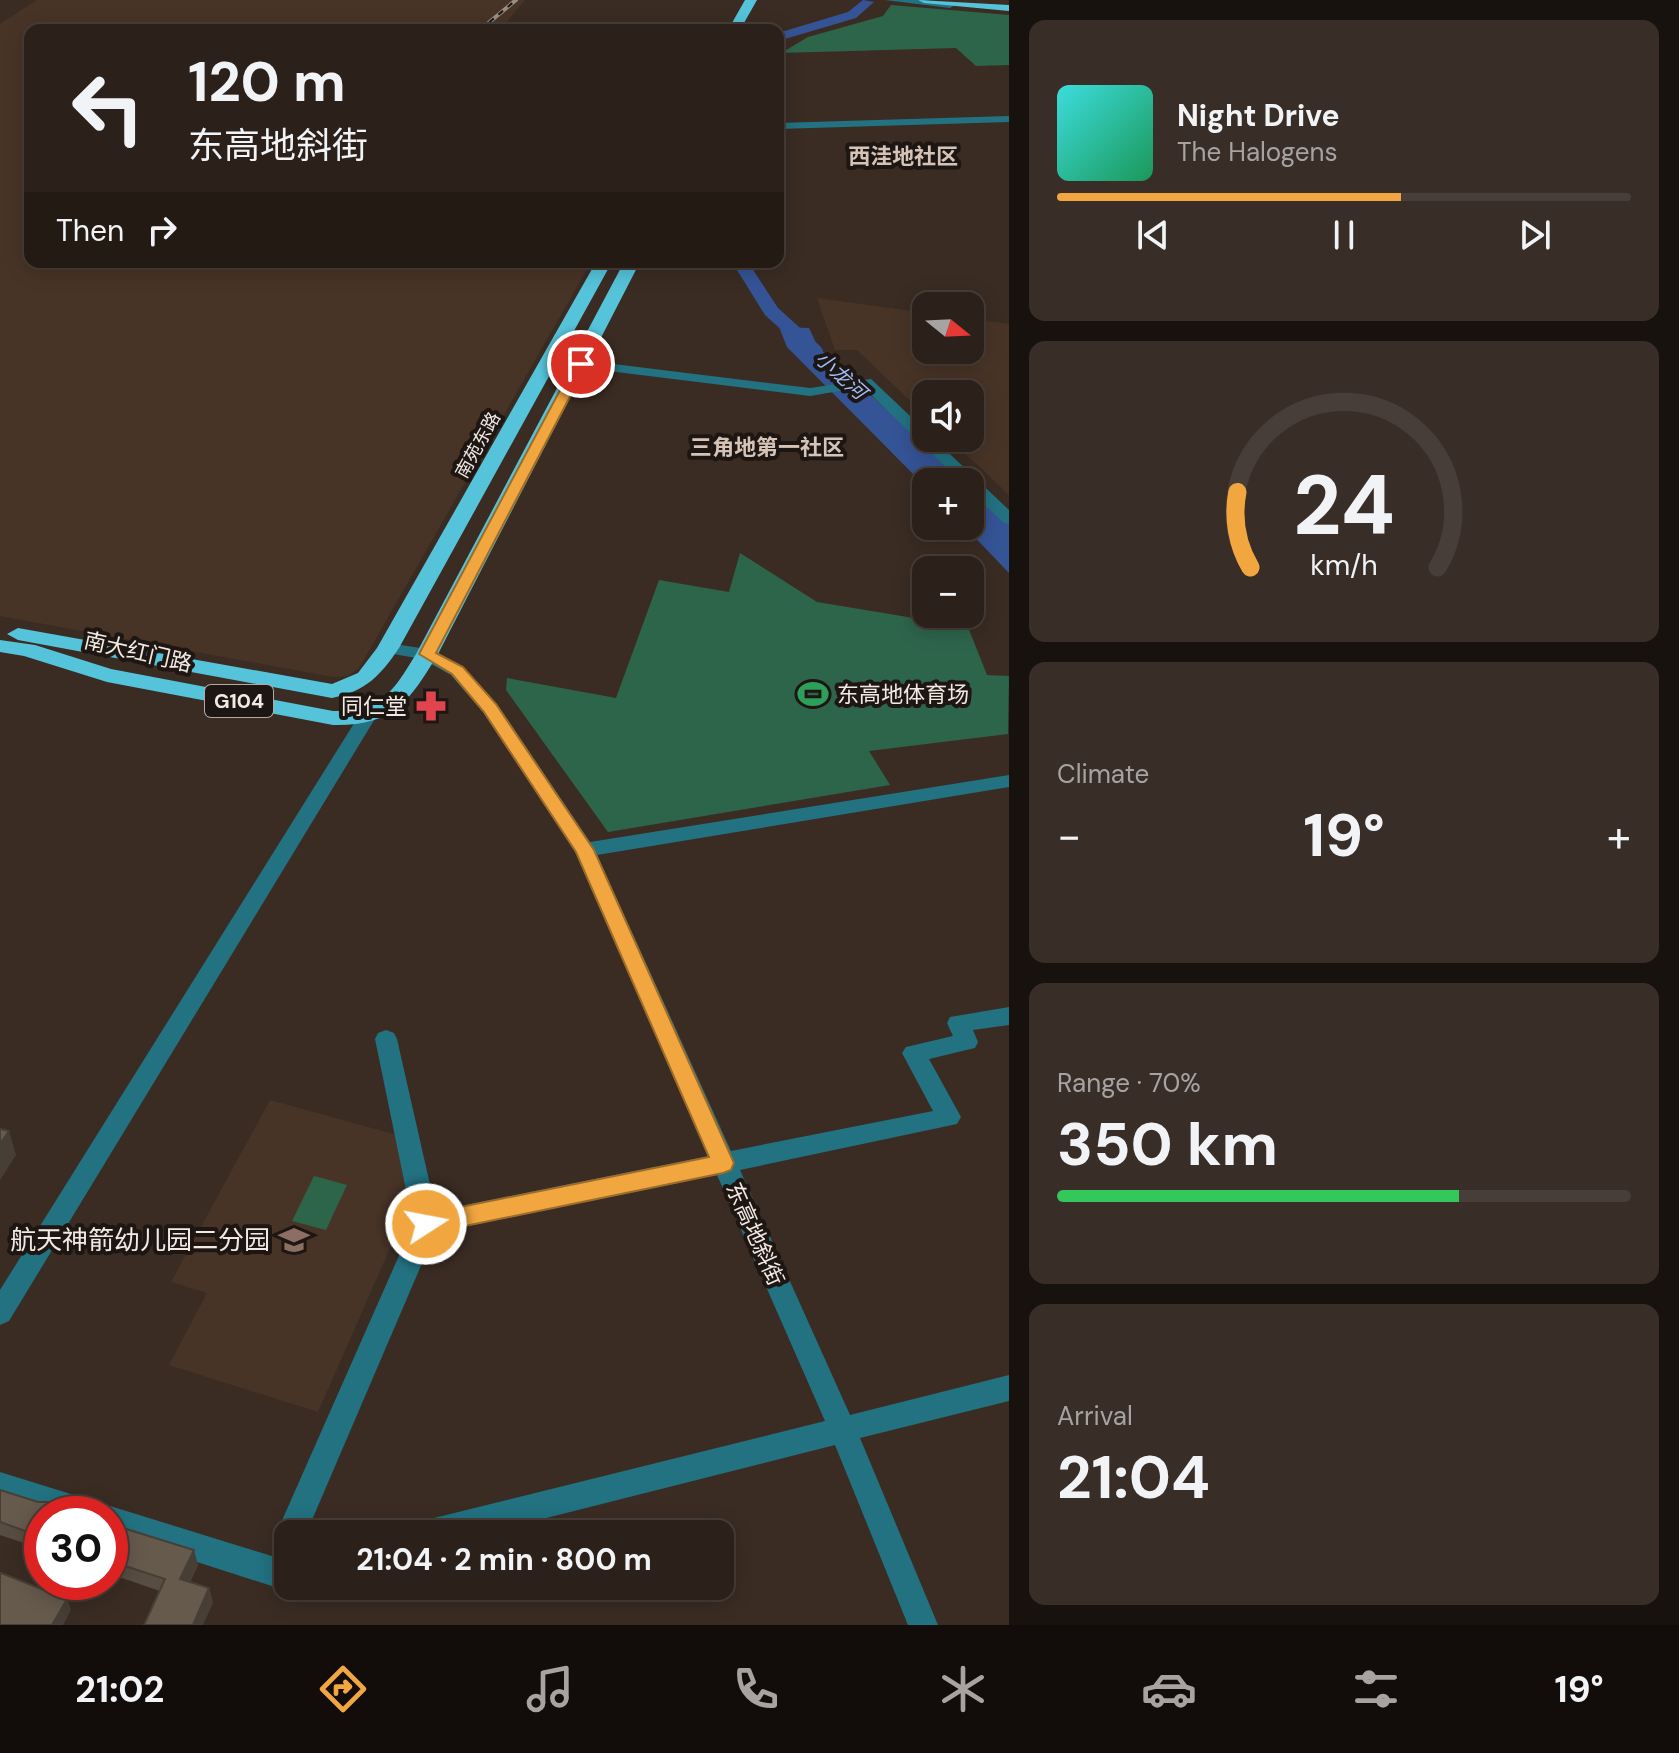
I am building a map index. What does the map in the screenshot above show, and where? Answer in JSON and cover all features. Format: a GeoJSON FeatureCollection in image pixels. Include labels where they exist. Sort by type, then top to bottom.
{"type":"FeatureCollection","features":[{"type":"Feature","properties":{"kind":"highway"},"geometry":{"type":"LineString","coordinates":[[737,24],[751,0]]}},
{"type":"Feature","properties":{"kind":"highway"},"geometry":{"type":"LineString","coordinates":[[924,0],[1009,9]]}},
{"type":"Feature","properties":{"kind":"highway","name":"南苑东路"},"geometry":{"type":"LineString","coordinates":[[388,648],[601,268]]}},
{"type":"Feature","properties":{"kind":"highway"},"geometry":{"type":"LineString","coordinates":[[367,717],[406,689],[427,654],[629,268]]}},
{"type":"Feature","properties":{"kind":"highway","name":"南大红门路"},"geometry":{"type":"LineString","coordinates":[[0,631],[332,691],[351,688],[367,679],[388,648]]}},
{"type":"Feature","properties":{"kind":"highway","name":"南大红门路"},"geometry":{"type":"LineString","coordinates":[[0,646],[27,650],[107,675],[300,713],[333,718],[367,717]]}},
{"type":"Feature","properties":{"kind":"street"},"geometry":{"type":"LineString","coordinates":[[890,0],[1009,9]]}},
{"type":"Feature","properties":{"kind":"street"},"geometry":{"type":"LineString","coordinates":[[784,126],[1009,119]]}},
{"type":"Feature","properties":{"kind":"street"},"geometry":{"type":"LineString","coordinates":[[581,364],[810,392],[866,382],[955,468]]}},
{"type":"Feature","properties":{"kind":"street"},"geometry":{"type":"LineString","coordinates":[[984,495],[1008,517]]}},
{"type":"Feature","properties":{"kind":"street","name":"东高地斜街"},"geometry":{"type":"LineString","coordinates":[[388,648],[427,654],[457,671],[490,708],[585,850],[843,1430],[923,1625]]}},
{"type":"Feature","properties":{"kind":"street"},"geometry":{"type":"LineString","coordinates":[[0,1313],[367,717]]}},
{"type":"Feature","properties":{"kind":"street"},"geometry":{"type":"LineString","coordinates":[[585,850],[1009,781]]}},
{"type":"Feature","properties":{"kind":"street"},"geometry":{"type":"LineString","coordinates":[[426,1224],[949,1117],[914,1053],[967,1042],[958,1023],[1009,1016]]}},
{"type":"Feature","properties":{"kind":"street"},"geometry":{"type":"LineString","coordinates":[[297,1520],[426,1224],[386,1039]]}},
{"type":"Feature","properties":{"kind":"street"},"geometry":{"type":"LineString","coordinates":[[482,1520],[1009,1388]]}},
{"type":"Feature","properties":{"kind":"street"},"geometry":{"type":"LineString","coordinates":[[0,1486],[32,1496]]}},
{"type":"Feature","properties":{"kind":"street"},"geometry":{"type":"LineString","coordinates":[[128,1525],[274,1568]]}},
{"type":"Feature","properties":{"kind":"shaded area"},"geometry":{"type":"Polygon","coordinates":[[[37,0],[525,0],[505,24],[24,24],[24,268],[588,268],[359,668],[348,676],[333,677],[0,616],[0,24],[37,0]]]}},
{"type":"Feature","properties":{"kind":"shaded area"},"geometry":{"type":"Polygon","coordinates":[[[817,298],[912,311],[912,364],[984,364],[984,321],[1009,324],[1009,495],[964,452],[984,452],[984,380],[912,380],[912,403],[857,350],[835,350],[817,298]]]}},
{"type":"Feature","properties":{"kind":"shaded area","name":"航天神箭幼儿园二分园"},"geometry":{"type":"Polygon","coordinates":[[[270,1100],[397,1135],[412,1198],[318,1412],[169,1365],[207,1293],[171,1282],[270,1100]]]}},
{"type":"Feature","properties":{"kind":"green space"},"geometry":{"type":"Polygon","coordinates":[[[891,5],[1009,15],[1009,65],[976,66],[956,48],[784,53],[808,37],[883,16],[891,5]]]}},
{"type":"Feature","properties":{"kind":"green space","name":"东高地体育场"},"geometry":{"type":"Polygon","coordinates":[[[740,553],[817,602],[912,618],[912,628],[968,628],[987,675],[1009,676],[1008,734],[869,751],[890,785],[608,832],[506,690],[507,678],[616,698],[659,580],[729,592],[740,553]]]}},
{"type":"Feature","properties":{"kind":"green space"},"geometry":{"type":"Polygon","coordinates":[[[314,1176],[347,1185],[326,1230],[292,1221],[314,1176]]]}},
{"type":"Feature","properties":{"kind":"water"},"geometry":{"type":"Polygon","coordinates":[[[779,327],[809,328],[818,347],[912,433],[912,452],[933,452],[951,468],[912,468],[912,473],[787,347],[779,327]]]}},
{"type":"Feature","properties":{"kind":"water"},"geometry":{"type":"Polygon","coordinates":[[[984,500],[1009,524],[1009,573],[977,540],[984,540],[984,500]]]}},
{"type":"Feature","properties":{"kind":"building"},"geometry":{"type":"Polygon","coordinates":[[[0,1129],[9,1131],[0,1144],[0,1129]]]}},
{"type":"Feature","properties":{"kind":"building"},"geometry":{"type":"Polygon","coordinates":[[[0,1490],[24,1498],[24,1531],[0,1522],[0,1490]]]}},
{"type":"Feature","properties":{"kind":"building"},"geometry":{"type":"Polygon","coordinates":[[[128,1530],[194,1550],[180,1579],[209,1588],[193,1625],[144,1625],[165,1579],[128,1567],[128,1530]]]}},
{"type":"Feature","properties":{"kind":"building"},"geometry":{"type":"Polygon","coordinates":[[[0,1575],[24,1582],[24,1600],[66,1600],[52,1625],[0,1625],[0,1575]]]}},
{"type":"Feature","properties":{"kind":"waterway","name":"小龙河"},"geometry":{"type":"LineString","coordinates":[[784,35],[852,15],[868,2]]}},
{"type":"Feature","properties":{"kind":"waterway","name":"小龙河"},"geometry":{"type":"LineString","coordinates":[[744,268],[771,311],[814,350]]}},
{"type":"Feature","properties":{"kind":"railway"},"geometry":{"type":"LineString","coordinates":[[487,24],[516,0]]}},
{"type":"Feature","properties":{"kind":"place","name":"东高地体育场"},"geometry":{"type":"Point","coordinates":[813,694]}},
{"type":"Feature","properties":{"kind":"place","name":"同仁堂"},"geometry":{"type":"Point","coordinates":[431,706]}},
{"type":"Feature","properties":{"kind":"place","name":"航天神箭幼儿园二分园"},"geometry":{"type":"Point","coordinates":[294,1240]}},
{"type":"Feature","properties":{"kind":"district","name":"西洼地社区"},"geometry":{"type":"Point","coordinates":[903,156]}},
{"type":"Feature","properties":{"kind":"district","name":"三角地第一社区"},"geometry":{"type":"Point","coordinates":[767,447]}},
{"type":"Feature","properties":{"kind":"route"},"geometry":{"type":"LineString","coordinates":[[426,1224],[723,1163],[585,850],[490,708],[457,671],[427,654],[581,364]]}}]}
